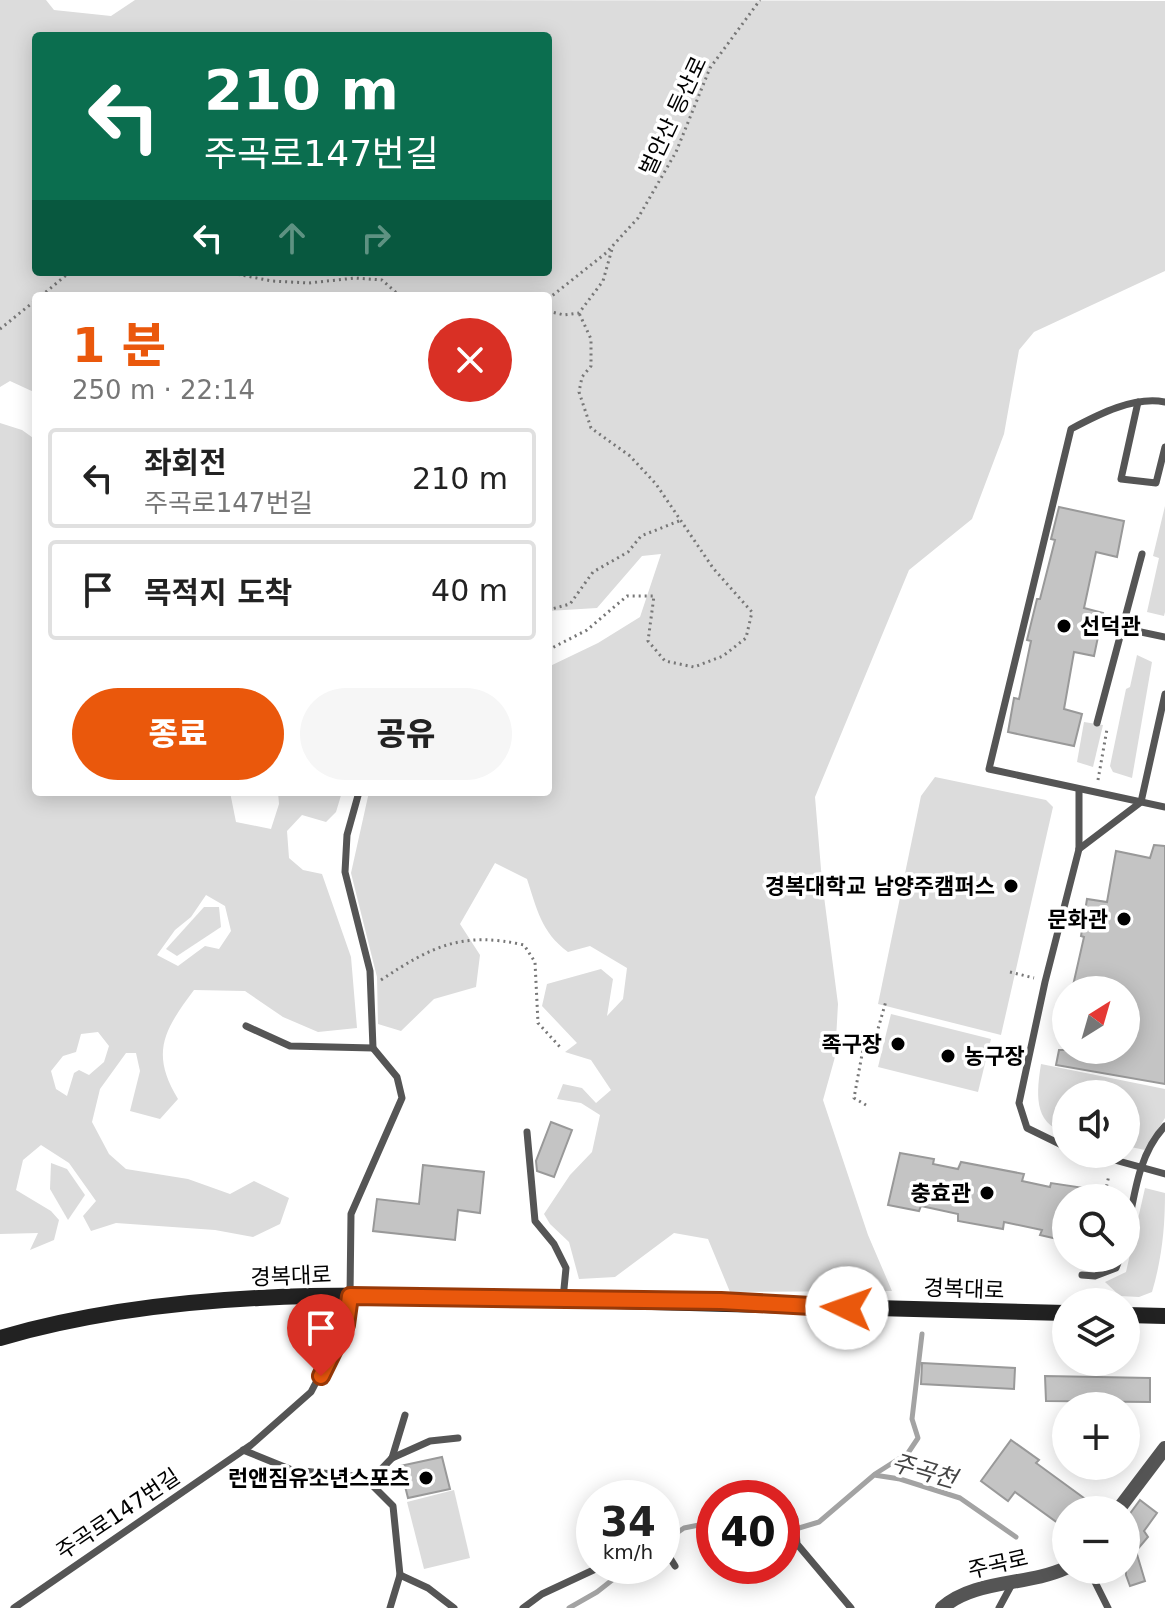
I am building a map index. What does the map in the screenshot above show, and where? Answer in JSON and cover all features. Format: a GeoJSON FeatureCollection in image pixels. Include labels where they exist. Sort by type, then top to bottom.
{"type":"FeatureCollection","features":[{"type":"Feature","properties":{"kind":"street","name":"경복대로"},"geometry":{"type":"LineString","coordinates":[[0,1338],[102,1314],[171,1304],[350,1296],[1052,1313]]}},
{"type":"Feature","properties":{"kind":"street"},"geometry":{"type":"LineString","coordinates":[[1140,1315],[1165,1316]]}},
{"type":"Feature","properties":{"kind":"street"},"geometry":{"type":"LineString","coordinates":[[1129,1496],[1163,1455]]}},
{"type":"Feature","properties":{"kind":"street","name":"주곡로"},"geometry":{"type":"LineString","coordinates":[[942,1608],[958,1596],[1052,1573]]}},
{"type":"Feature","properties":{"kind":"lane"},"geometry":{"type":"LineString","coordinates":[[1165,402],[1147,398],[1071,429],[989,769],[1165,807]]}},
{"type":"Feature","properties":{"kind":"lane"},"geometry":{"type":"LineString","coordinates":[[1138,402],[1121,479],[1156,483],[1165,447]]}},
{"type":"Feature","properties":{"kind":"lane"},"geometry":{"type":"LineString","coordinates":[[1097,723],[1142,554]]}},
{"type":"Feature","properties":{"kind":"lane"},"geometry":{"type":"LineString","coordinates":[[1122,628],[1165,637]]}},
{"type":"Feature","properties":{"kind":"lane"},"geometry":{"type":"LineString","coordinates":[[1079,849],[1141,802],[1165,694]]}},
{"type":"Feature","properties":{"kind":"lane"},"geometry":{"type":"LineString","coordinates":[[1052,1140],[1027,1128],[1019,1103],[1045,982],[1079,849],[1079,790]]}},
{"type":"Feature","properties":{"kind":"lane"},"geometry":{"type":"LineString","coordinates":[[246,1026],[290,1046],[373,1048],[372,986],[345,872],[347,835],[358,796]]}},
{"type":"Feature","properties":{"kind":"lane","name":"주곡로147번길"},"geometry":{"type":"LineString","coordinates":[[14,1608],[243,1450],[288,1415],[311,1392],[346,1325],[350,1296],[351,1214],[402,1098],[397,1077],[373,1048]]}},
{"type":"Feature","properties":{"kind":"lane"},"geometry":{"type":"LineString","coordinates":[[1137,1184],[1141,1167],[1155,1136],[1165,1126]]}},
{"type":"Feature","properties":{"kind":"lane"},"geometry":{"type":"LineString","coordinates":[[527,1132],[535,1221],[554,1244],[566,1268],[563,1299]]}},
{"type":"Feature","properties":{"kind":"lane"},"geometry":{"type":"LineString","coordinates":[[1141,1167],[1165,1174]]}},
{"type":"Feature","properties":{"kind":"lane"},"geometry":{"type":"LineString","coordinates":[[1082,1275],[1095,1276],[1106,1272]]}},
{"type":"Feature","properties":{"kind":"lane"},"geometry":{"type":"LineString","coordinates":[[392,1458],[405,1415]]}},
{"type":"Feature","properties":{"kind":"lane"},"geometry":{"type":"LineString","coordinates":[[369,1482],[392,1458],[430,1441],[458,1438]]}},
{"type":"Feature","properties":{"kind":"lane"},"geometry":{"type":"LineString","coordinates":[[243,1450],[292,1470],[364,1477],[393,1506],[400,1575],[390,1608]]}},
{"type":"Feature","properties":{"kind":"lane"},"geometry":{"type":"LineString","coordinates":[[800,1548],[851,1608]]}},
{"type":"Feature","properties":{"kind":"lane"},"geometry":{"type":"LineString","coordinates":[[400,1575],[428,1588],[454,1608]]}},
{"type":"Feature","properties":{"kind":"lane"},"geometry":{"type":"LineString","coordinates":[[523,1608],[542,1594],[576,1578]]}},
{"type":"Feature","properties":{"kind":"lane"},"geometry":{"type":"LineString","coordinates":[[999,1608],[1013,1582]]}},
{"type":"Feature","properties":{"kind":"lane"},"geometry":{"type":"LineString","coordinates":[[1096,1584],[1108,1608]]}},
{"type":"Feature","properties":{"kind":"path","name":"벌안산 등산로"},"geometry":{"type":"LineString","coordinates":[[552,296],[576,280],[638,218],[659,185],[710,68],[760,0]]}},
{"type":"Feature","properties":{"kind":"path","name":"벌안산 등산로"},"geometry":{"type":"LineString","coordinates":[[579,313],[603,281],[613,245]]}},
{"type":"Feature","properties":{"kind":"path"},"geometry":{"type":"LineString","coordinates":[[46,292],[65,276]]}},
{"type":"Feature","properties":{"kind":"path"},"geometry":{"type":"LineString","coordinates":[[246,276],[309,283],[355,278],[382,280],[396,292]]}},
{"type":"Feature","properties":{"kind":"path"},"geometry":{"type":"LineString","coordinates":[[0,329],[32,303]]}},
{"type":"Feature","properties":{"kind":"path"},"geometry":{"type":"LineString","coordinates":[[552,312],[564,315],[579,313],[591,339],[591,366],[582,377],[579,392],[591,428],[630,456],[656,484],[713,568],[752,612],[746,638],[723,656],[694,667],[665,661],[648,641],[654,596],[627,596],[587,630],[552,648]]}},
{"type":"Feature","properties":{"kind":"path"},"geometry":{"type":"LineString","coordinates":[[552,609],[570,604],[593,572],[628,552],[641,536],[679,521]]}},
{"type":"Feature","properties":{"kind":"path"},"geometry":{"type":"LineString","coordinates":[[1095,793],[1108,730],[1097,723]]}},
{"type":"Feature","properties":{"kind":"path"},"geometry":{"type":"LineString","coordinates":[[372,986],[415,957],[446,945],[489,937],[524,945],[535,962],[538,1023],[560,1047]]}},
{"type":"Feature","properties":{"kind":"path"},"geometry":{"type":"LineString","coordinates":[[1010,972],[1045,982]]}},
{"type":"Feature","properties":{"kind":"path"},"geometry":{"type":"LineString","coordinates":[[866,1105],[854,1098],[863,1049],[876,1036],[886,1001]]}},
{"type":"Feature","properties":{"kind":"path"},"geometry":{"type":"LineString","coordinates":[[1107,1184],[1109,1175]]}},
{"type":"Feature","properties":{"kind":"shaded area"},"geometry":{"type":"Polygon","coordinates":[[[0,0],[46,0],[54,10],[111,16],[135,0],[1165,1],[1165,271],[1034,332],[1019,350],[1004,434],[972,519],[909,570],[815,797],[838,1004],[835,1057],[823,1100],[868,1235],[892,1291],[730,1292],[708,1239],[674,1233],[615,1277],[579,1279],[569,1242],[544,1214],[570,1175],[592,1152],[600,1115],[581,1103],[557,1099],[563,1084],[582,1088],[596,1103],[611,1090],[591,1060],[565,1052],[577,1043],[542,1006],[547,984],[601,969],[613,979],[607,1016],[623,999],[627,968],[590,946],[568,952],[559,944],[541,919],[527,879],[495,863],[460,924],[480,955],[476,987],[434,999],[401,1031],[378,1024],[377,977],[351,873],[368,796],[552,796],[552,665],[598,643],[640,617],[661,554],[642,556],[597,608],[552,611],[552,292],[32,292],[32,391],[10,381],[0,387],[0,0]]]}},
{"type":"Feature","properties":{"kind":"shaded area"},"geometry":{"type":"Polygon","coordinates":[[[0,423],[22,430],[32,437],[32,796],[231,796],[236,822],[271,829],[278,796],[341,796],[336,812],[326,822],[302,815],[287,831],[289,858],[303,870],[322,874],[351,957],[357,1028],[318,1032],[283,1017],[245,991],[194,990],[175,1017],[164,1042],[164,1068],[178,1099],[160,1119],[130,1111],[140,1071],[136,1053],[126,1053],[100,1089],[92,1122],[109,1154],[126,1169],[188,1179],[230,1194],[254,1181],[289,1198],[280,1224],[253,1237],[215,1230],[116,1223],[91,1231],[83,1216],[96,1201],[69,1163],[41,1145],[23,1160],[16,1190],[51,1211],[59,1220],[54,1240],[30,1250],[38,1233],[0,1234],[0,423]],[[206,895],[157,955],[178,966],[205,946],[219,949],[231,931],[225,906],[206,895]],[[98,1032],[81,1034],[76,1052],[63,1056],[51,1071],[56,1089],[67,1096],[74,1073],[79,1070],[89,1075],[104,1062],[109,1046],[98,1032]]]}},
{"type":"Feature","properties":{"kind":"shaded area"},"geometry":{"type":"Polygon","coordinates":[[[1165,506],[1164,616],[1147,612],[1159,558],[1153,556],[1165,506]]]}},
{"type":"Feature","properties":{"kind":"shaded area"},"geometry":{"type":"Polygon","coordinates":[[[1137,655],[1152,662],[1132,778],[1113,772],[1110,766],[1126,689],[1130,687],[1137,655]]]}},
{"type":"Feature","properties":{"kind":"shaded area"},"geometry":{"type":"Polygon","coordinates":[[[1084,722],[1103,725],[1093,767],[1077,762],[1084,722]]]}},
{"type":"Feature","properties":{"kind":"shaded area"},"geometry":{"type":"Polygon","coordinates":[[[935,777],[1046,800],[1053,807],[1001,1035],[878,1004],[921,796],[935,777]]]}},
{"type":"Feature","properties":{"kind":"shaded area"},"geometry":{"type":"Polygon","coordinates":[[[204,907],[219,907],[221,927],[177,956],[166,949],[204,907]]]}},
{"type":"Feature","properties":{"kind":"shaded area","name":"농구장"},"geometry":{"type":"Polygon","coordinates":[[[891,1014],[991,1039],[978,1092],[878,1067],[891,1014]]]}},
{"type":"Feature","properties":{"kind":"shaded area"},"geometry":{"type":"Polygon","coordinates":[[[1041,1064],[1120,1080],[1052,1080],[1052,1126],[1042,1114],[1038,1085],[1041,1064]]]}},
{"type":"Feature","properties":{"kind":"shaded area"},"geometry":{"type":"Polygon","coordinates":[[[1140,1084],[1165,1089],[1165,1118],[1145,1150],[1140,1149],[1140,1084]]]}},
{"type":"Feature","properties":{"kind":"shaded area"},"geometry":{"type":"Polygon","coordinates":[[[51,1163],[67,1169],[85,1195],[68,1220],[50,1189],[51,1163]]]}},
{"type":"Feature","properties":{"kind":"shaded area"},"geometry":{"type":"Polygon","coordinates":[[[1145,1188],[1165,1193],[1162,1243],[1152,1292],[1140,1297],[1140,1288],[1111,1288],[1105,1282],[1126,1272],[1140,1272],[1140,1210],[1145,1188]]]}},
{"type":"Feature","properties":{"kind":"shaded area"},"geometry":{"type":"Polygon","coordinates":[[[454,1490],[470,1558],[424,1569],[407,1502],[454,1490]]]}},
{"type":"Feature","properties":{"kind":"building","name":"선덕관"},"geometry":{"type":"Polygon","coordinates":[[[1059,507],[1124,521],[1117,557],[1096,552],[1084,608],[1103,613],[1094,656],[1074,652],[1064,709],[1082,714],[1074,746],[1008,732],[1014,698],[1019,699],[1031,641],[1027,640],[1055,540],[1051,539],[1059,507]]]}},
{"type":"Feature","properties":{"kind":"building"},"geometry":{"type":"Polygon","coordinates":[[[1154,845],[1165,846],[1165,1084],[1056,1065],[1140,1064],[1140,976],[1075,976],[1084,937],[1081,936],[1087,899],[1107,902],[1116,851],[1150,858],[1154,845]]]}},
{"type":"Feature","properties":{"kind":"building"},"geometry":{"type":"Polygon","coordinates":[[[551,1122],[572,1130],[554,1177],[537,1171],[536,1161],[551,1122]]]}},
{"type":"Feature","properties":{"kind":"building","name":"충효관"},"geometry":{"type":"Polygon","coordinates":[[[900,1153],[934,1159],[933,1164],[958,1169],[961,1162],[1024,1174],[1022,1181],[1050,1187],[1051,1183],[1058,1184],[1052,1184],[1052,1238],[1040,1235],[1042,1230],[1004,1222],[1003,1229],[958,1221],[958,1214],[921,1206],[919,1211],[888,1205],[900,1153]]]}},
{"type":"Feature","properties":{"kind":"building"},"geometry":{"type":"Polygon","coordinates":[[[423,1165],[484,1172],[480,1213],[458,1210],[455,1240],[373,1231],[377,1199],[419,1204],[423,1165]]]}},
{"type":"Feature","properties":{"kind":"building"},"geometry":{"type":"Polygon","coordinates":[[[922,1363],[1015,1368],[1014,1389],[921,1384],[922,1363]]]}},
{"type":"Feature","properties":{"kind":"building"},"geometry":{"type":"Polygon","coordinates":[[[1045,1376],[1150,1378],[1150,1402],[1140,1402],[1140,1392],[1052,1392],[1052,1401],[1046,1401],[1045,1376]]]}},
{"type":"Feature","properties":{"kind":"building"},"geometry":{"type":"Polygon","coordinates":[[[1011,1440],[1039,1460],[1036,1463],[1052,1475],[1052,1480],[1059,1480],[1081,1496],[1052,1496],[1052,1519],[1015,1492],[1008,1501],[981,1481],[1011,1440]]]}},
{"type":"Feature","properties":{"kind":"building"},"geometry":{"type":"Polygon","coordinates":[[[442,1457],[450,1489],[408,1498],[400,1466],[442,1457]]]}},
{"type":"Feature","properties":{"kind":"building"},"geometry":{"type":"Polygon","coordinates":[[[1140,1500],[1157,1513],[1144,1531],[1148,1537],[1140,1546],[1140,1500]]]}},
{"type":"Feature","properties":{"kind":"building"},"geometry":{"type":"Polygon","coordinates":[[[1140,1564],[1145,1581],[1140,1583],[1140,1564]]]}},
{"type":"Feature","properties":{"kind":"waterway"},"geometry":{"type":"LineString","coordinates":[[875,1474],[908,1453],[918,1438],[912,1419],[922,1334]]}},
{"type":"Feature","properties":{"kind":"waterway","name":"주곡천"},"geometry":{"type":"LineString","coordinates":[[800,1528],[819,1522],[874,1475],[900,1479],[960,1498],[1016,1537]]}},
{"type":"Feature","properties":{"kind":"waterway","name":"주곡천"},"geometry":{"type":"LineString","coordinates":[[680,1531],[696,1526]]}},
{"type":"Feature","properties":{"kind":"waterway","name":"주곡천"},"geometry":{"type":"LineString","coordinates":[[569,1608],[607,1584]]}},
{"type":"Feature","properties":{"kind":"place","name":"선덕관"},"geometry":{"type":"Point","coordinates":[1064,626]}},
{"type":"Feature","properties":{"kind":"place","name":"경복대학교 남양주캠퍼스"},"geometry":{"type":"Point","coordinates":[1011,886]}},
{"type":"Feature","properties":{"kind":"place","name":"문화관"},"geometry":{"type":"Point","coordinates":[1124,919]}},
{"type":"Feature","properties":{"kind":"place","name":"족구장"},"geometry":{"type":"Point","coordinates":[898,1044]}},
{"type":"Feature","properties":{"kind":"place","name":"농구장"},"geometry":{"type":"Point","coordinates":[948,1056]}},
{"type":"Feature","properties":{"kind":"place","name":"충효관"},"geometry":{"type":"Point","coordinates":[987,1193]}},
{"type":"Feature","properties":{"kind":"place","name":"런앤짐유소년스포츠"},"geometry":{"type":"Point","coordinates":[426,1478]}},
{"type":"Feature","properties":{"kind":"route"},"geometry":{"type":"LineString","coordinates":[[321,1376],[346,1325],[350,1296],[721,1301],[847,1308]]}}]}
